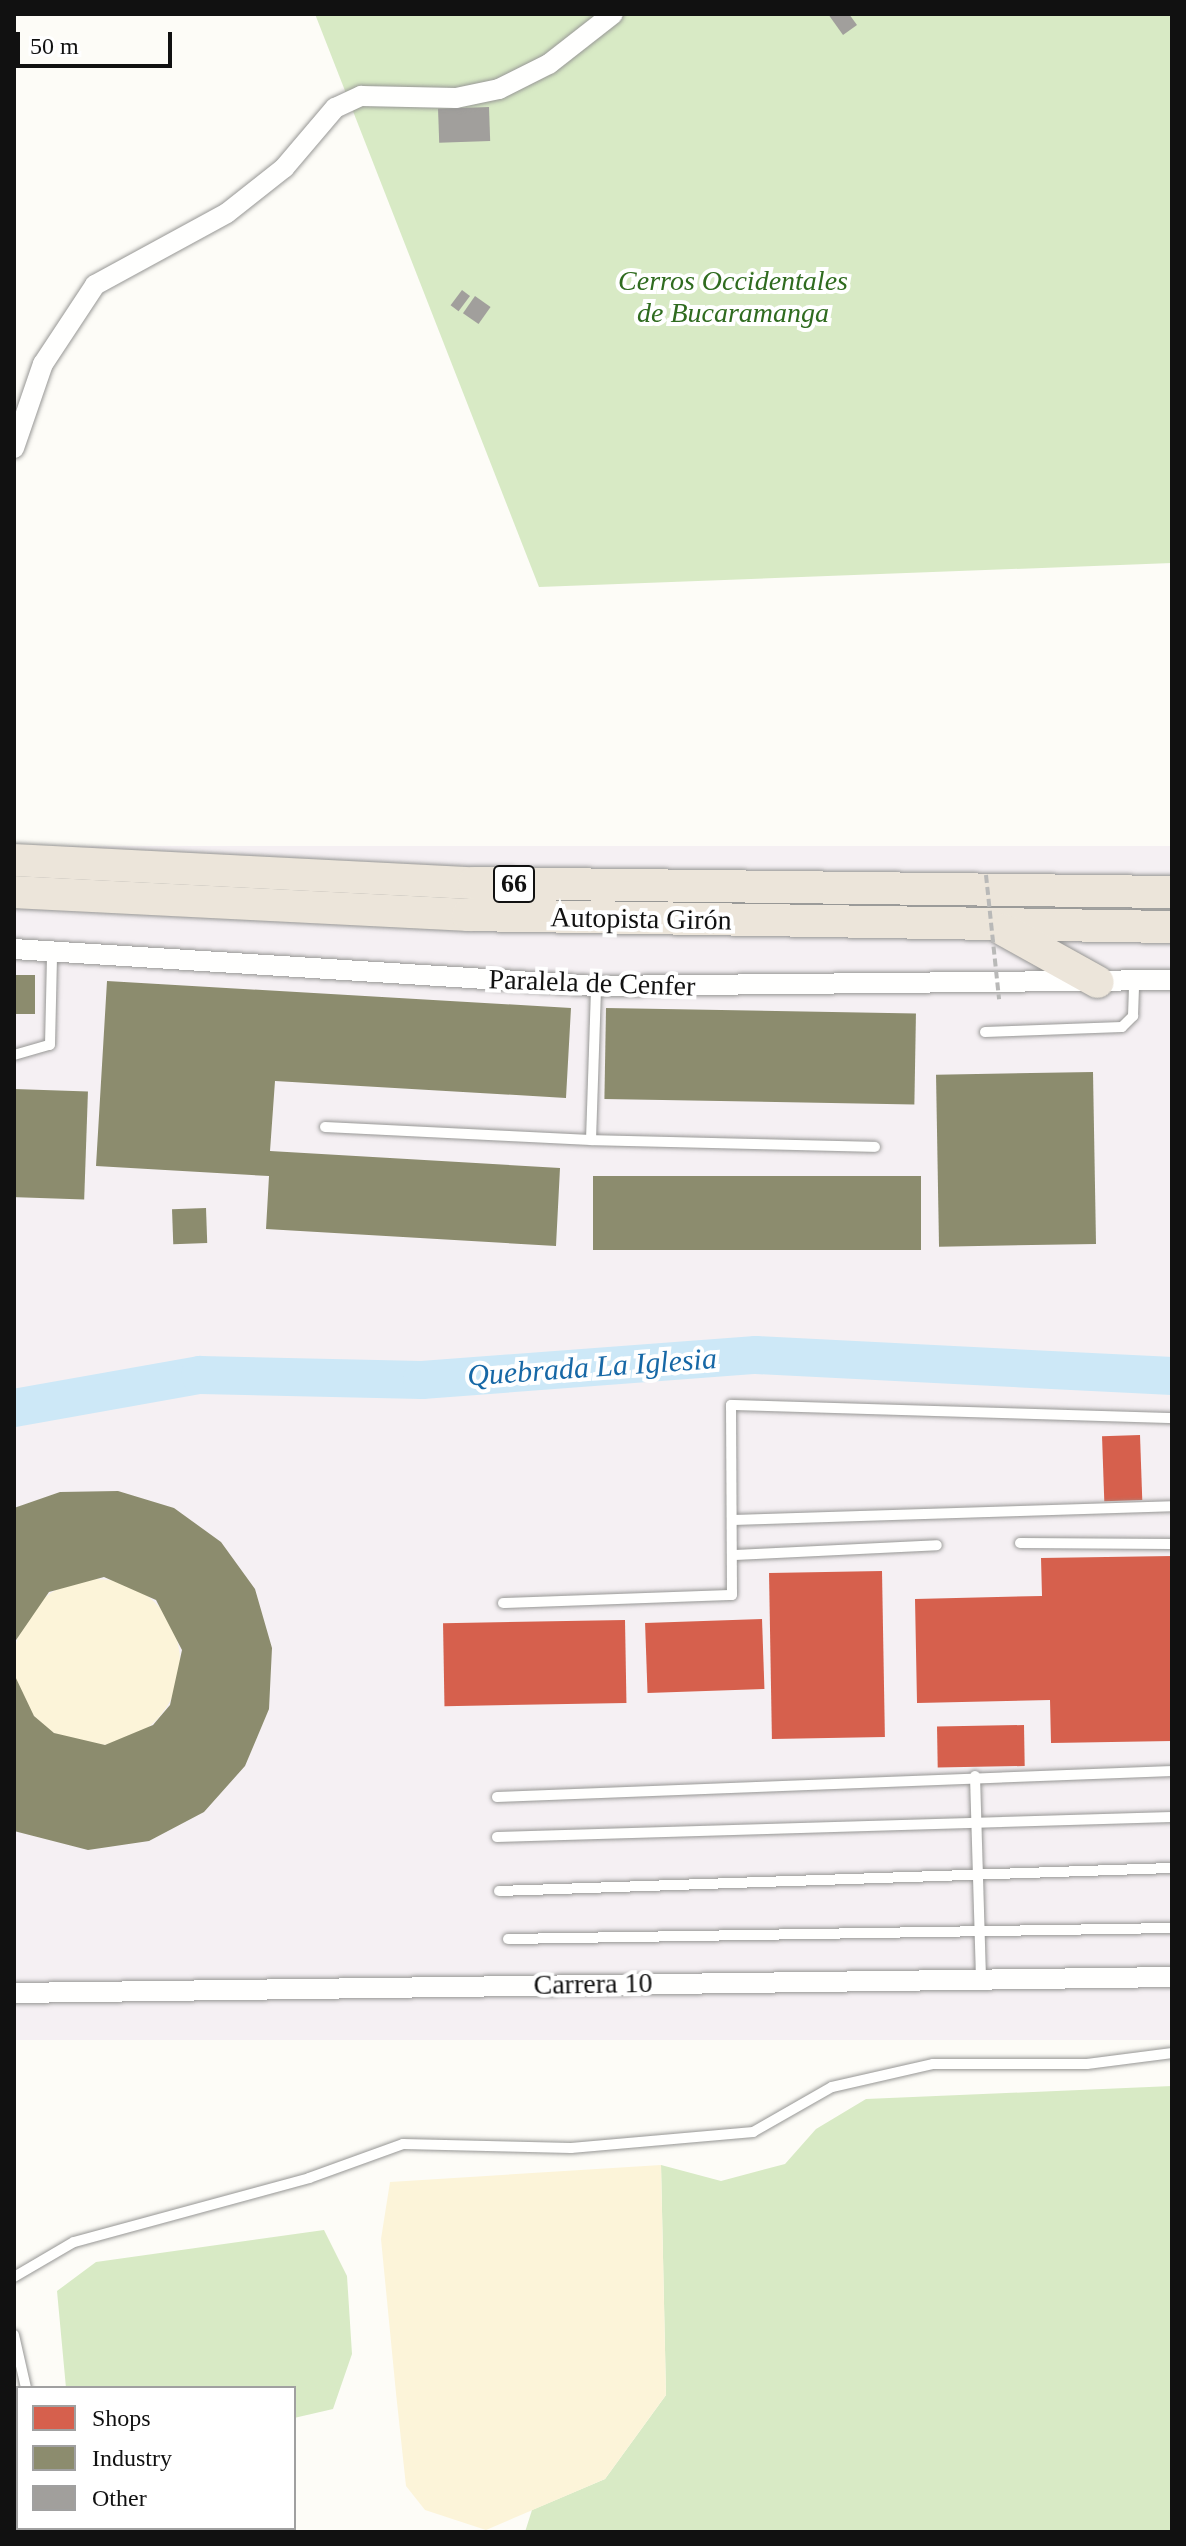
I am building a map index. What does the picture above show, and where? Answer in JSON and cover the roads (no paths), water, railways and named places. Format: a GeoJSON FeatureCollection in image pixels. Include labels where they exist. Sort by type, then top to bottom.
{"type":"FeatureCollection","features":[{"type":"Feature","properties":{"kind":"highway","name":"Autopista Girón"},"geometry":{"type":"LineString","coordinates":[[14,860],[474,883],[1172,892]]}},
{"type":"Feature","properties":{"kind":"highway","name":"Autopista Girón"},"geometry":{"type":"LineString","coordinates":[[14,892],[468,915],[1001,928],[1172,927]]}},
{"type":"Feature","properties":{"kind":"highway"},"geometry":{"type":"LineString","coordinates":[[1001,928],[1098,982]]}},
{"type":"Feature","properties":{"kind":"street"},"geometry":{"type":"LineString","coordinates":[[14,448],[43,364],[95,285],[227,213],[284,168],[335,108],[361,96],[456,98],[499,89],[549,64],[613,14]]}},
{"type":"Feature","properties":{"kind":"street","name":"Paralela de Cenfer"},"geometry":{"type":"LineString","coordinates":[[14,949],[52,954],[596,986],[1172,980]]}},
{"type":"Feature","properties":{"kind":"street","name":"Carrera 10"},"geometry":{"type":"LineString","coordinates":[[14,1993],[981,1977],[1172,1977]]}},
{"type":"Feature","properties":{"kind":"lane"},"geometry":{"type":"LineString","coordinates":[[14,1055],[50,1045],[52,954]]}},
{"type":"Feature","properties":{"kind":"lane"},"geometry":{"type":"LineString","coordinates":[[985,1032],[1122,1027],[1133,1016],[1134,982]]}},
{"type":"Feature","properties":{"kind":"lane"},"geometry":{"type":"LineString","coordinates":[[591,1140],[596,986]]}},
{"type":"Feature","properties":{"kind":"lane"},"geometry":{"type":"LineString","coordinates":[[325,1127],[591,1140],[875,1147]]}},
{"type":"Feature","properties":{"kind":"lane"},"geometry":{"type":"LineString","coordinates":[[503,1603],[726,1596],[736,1590],[726,1410],[741,1403],[1172,1418]]}},
{"type":"Feature","properties":{"kind":"lane"},"geometry":{"type":"LineString","coordinates":[[733,1520],[1172,1506]]}},
{"type":"Feature","properties":{"kind":"lane"},"geometry":{"type":"LineString","coordinates":[[1020,1543],[1172,1544]]}},
{"type":"Feature","properties":{"kind":"lane"},"geometry":{"type":"LineString","coordinates":[[735,1555],[937,1545]]}},
{"type":"Feature","properties":{"kind":"lane"},"geometry":{"type":"LineString","coordinates":[[497,1797],[975,1776],[1172,1771]]}},
{"type":"Feature","properties":{"kind":"lane"},"geometry":{"type":"LineString","coordinates":[[975,1776],[981,1977]]}},
{"type":"Feature","properties":{"kind":"lane"},"geometry":{"type":"LineString","coordinates":[[497,1837],[1172,1817]]}},
{"type":"Feature","properties":{"kind":"lane"},"geometry":{"type":"LineString","coordinates":[[499,1891],[1172,1868]]}},
{"type":"Feature","properties":{"kind":"lane"},"geometry":{"type":"LineString","coordinates":[[508,1939],[1172,1928]]}},
{"type":"Feature","properties":{"kind":"lane"},"geometry":{"type":"LineString","coordinates":[[14,2277],[74,2242],[309,2178],[403,2144],[571,2148],[753,2132],[832,2087],[933,2064],[1087,2064],[1172,2053]]}},
{"type":"Feature","properties":{"kind":"lane"},"geometry":{"type":"LineString","coordinates":[[14,2335],[26,2386]]}},
{"type":"Feature","properties":{"kind":"waterway","name":"Quebrada La Iglesia"},"geometry":{"type":"LineString","coordinates":[[14,1408],[200,1375],[422,1380],[756,1355],[1172,1376]]}},
{"type":"Feature","properties":{"kind":"park label","name":"Cerros Occidentales de Bucaramanga"},"geometry":{"type":"Point","coordinates":[733,297]}}]}
